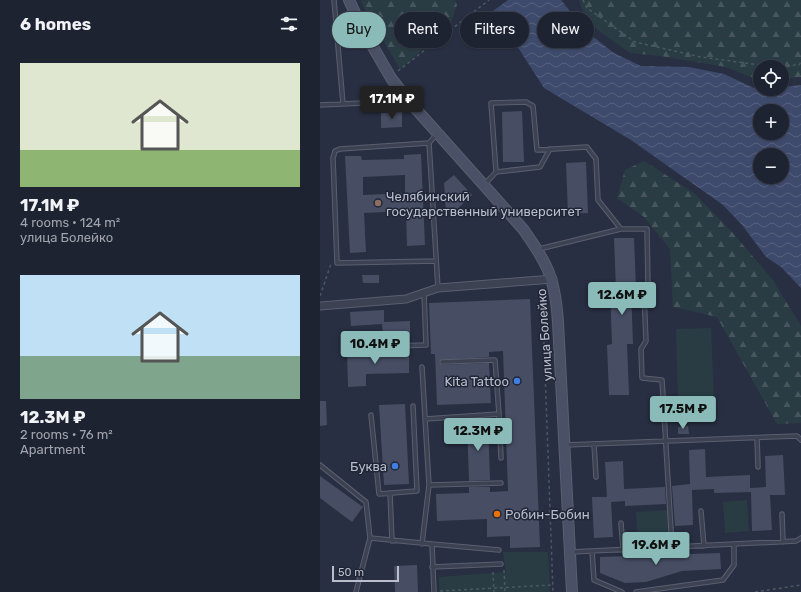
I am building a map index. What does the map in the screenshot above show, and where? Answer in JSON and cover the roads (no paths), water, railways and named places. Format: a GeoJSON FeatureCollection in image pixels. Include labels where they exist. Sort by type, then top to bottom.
{"type":"FeatureCollection","features":[{"type":"Feature","properties":{"kind":"street","name":"улица Болейко"},"geometry":{"type":"LineString","coordinates":[[349,0],[362,28],[391,78],[437,134],[523,229],[538,250],[553,279],[558,315],[568,552],[572,592]]}},
{"type":"Feature","properties":{"kind":"street"},"geometry":{"type":"LineString","coordinates":[[320,306],[406,299],[438,288],[553,279]]}},
{"type":"Feature","properties":{"kind":"lane"},"geometry":{"type":"LineString","coordinates":[[334,0],[342,104]]}},
{"type":"Feature","properties":{"kind":"lane"},"geometry":{"type":"LineString","coordinates":[[320,105],[407,99]]}},
{"type":"Feature","properties":{"kind":"lane"},"geometry":{"type":"LineString","coordinates":[[496,172],[490,103],[526,102],[533,106],[537,150],[587,147],[596,159],[598,200],[621,229]]}},
{"type":"Feature","properties":{"kind":"lane"},"geometry":{"type":"LineString","coordinates":[[436,260],[337,263],[333,158],[335,151],[340,149],[429,143],[437,134]]}},
{"type":"Feature","properties":{"kind":"lane"},"geometry":{"type":"LineString","coordinates":[[429,143],[438,288]]}},
{"type":"Feature","properties":{"kind":"lane"},"geometry":{"type":"LineString","coordinates":[[484,185],[496,172],[540,167],[550,150]]}},
{"type":"Feature","properties":{"kind":"lane"},"geometry":{"type":"LineString","coordinates":[[538,250],[621,229],[646,229],[648,286],[644,293],[646,340],[641,349],[642,378],[662,380],[672,547]]}},
{"type":"Feature","properties":{"kind":"lane"},"geometry":{"type":"LineString","coordinates":[[356,347],[426,345],[424,293]]}},
{"type":"Feature","properties":{"kind":"lane"},"geometry":{"type":"LineString","coordinates":[[442,362],[495,360],[501,458]]}},
{"type":"Feature","properties":{"kind":"lane"},"geometry":{"type":"LineString","coordinates":[[422,367],[430,485],[422,544]]}},
{"type":"Feature","properties":{"kind":"lane"},"geometry":{"type":"LineString","coordinates":[[370,416],[379,494],[417,491],[413,406]]}},
{"type":"Feature","properties":{"kind":"lane"},"geometry":{"type":"LineString","coordinates":[[425,419],[499,414]]}},
{"type":"Feature","properties":{"kind":"lane"},"geometry":{"type":"LineString","coordinates":[[564,446],[797,436],[801,440]]}},
{"type":"Feature","properties":{"kind":"lane"},"geometry":{"type":"LineString","coordinates":[[757,438],[758,467]]}},
{"type":"Feature","properties":{"kind":"lane"},"geometry":{"type":"LineString","coordinates":[[594,444],[596,477]]}},
{"type":"Feature","properties":{"kind":"lane"},"geometry":{"type":"LineString","coordinates":[[320,465],[366,502],[370,538],[356,592]]}},
{"type":"Feature","properties":{"kind":"lane"},"geometry":{"type":"LineString","coordinates":[[430,485],[500,483]]}},
{"type":"Feature","properties":{"kind":"lane"},"geometry":{"type":"LineString","coordinates":[[390,493],[392,541]]}},
{"type":"Feature","properties":{"kind":"lane"},"geometry":{"type":"LineString","coordinates":[[701,511],[704,546]]}},
{"type":"Feature","properties":{"kind":"lane"},"geometry":{"type":"LineString","coordinates":[[782,514],[783,542]]}},
{"type":"Feature","properties":{"kind":"lane"},"geometry":{"type":"LineString","coordinates":[[621,523],[623,550]]}},
{"type":"Feature","properties":{"kind":"lane"},"geometry":{"type":"LineString","coordinates":[[370,538],[499,550]]}},
{"type":"Feature","properties":{"kind":"lane"},"geometry":{"type":"LineString","coordinates":[[568,552],[783,542],[796,541],[801,538]]}},
{"type":"Feature","properties":{"kind":"lane"},"geometry":{"type":"LineString","coordinates":[[432,544],[434,592]]}},
{"type":"Feature","properties":{"kind":"lane"},"geometry":{"type":"LineString","coordinates":[[636,592],[723,580],[734,565],[734,544]]}},
{"type":"Feature","properties":{"kind":"lane"},"geometry":{"type":"LineString","coordinates":[[592,551],[594,580],[622,592]]}},
{"type":"Feature","properties":{"kind":"lane"},"geometry":{"type":"LineString","coordinates":[[432,567],[502,565]]}},
{"type":"Feature","properties":{"kind":"water"},"geometry":{"type":"Polygon","coordinates":[[[508,0],[561,0],[571,12],[537,12],[537,48],[594,48],[594,37],[614,53],[641,66],[689,67],[724,74],[753,88],[753,96],[789,96],[789,86],[801,85],[801,288],[781,267],[766,257],[742,225],[723,205],[631,140],[544,88],[518,48],[529,48],[529,12],[492,12],[508,0]]]}},
{"type":"Feature","properties":{"kind":"place","name":"Челябинский государственный университет"},"geometry":{"type":"Point","coordinates":[378,203]}},
{"type":"Feature","properties":{"kind":"place","name":"Kita Tattoo"},"geometry":{"type":"Point","coordinates":[517,381]}},
{"type":"Feature","properties":{"kind":"place","name":"Буква"},"geometry":{"type":"Point","coordinates":[395,466]}},
{"type":"Feature","properties":{"kind":"place","name":"Робин-Бобин"},"geometry":{"type":"Point","coordinates":[497,514]}}]}
